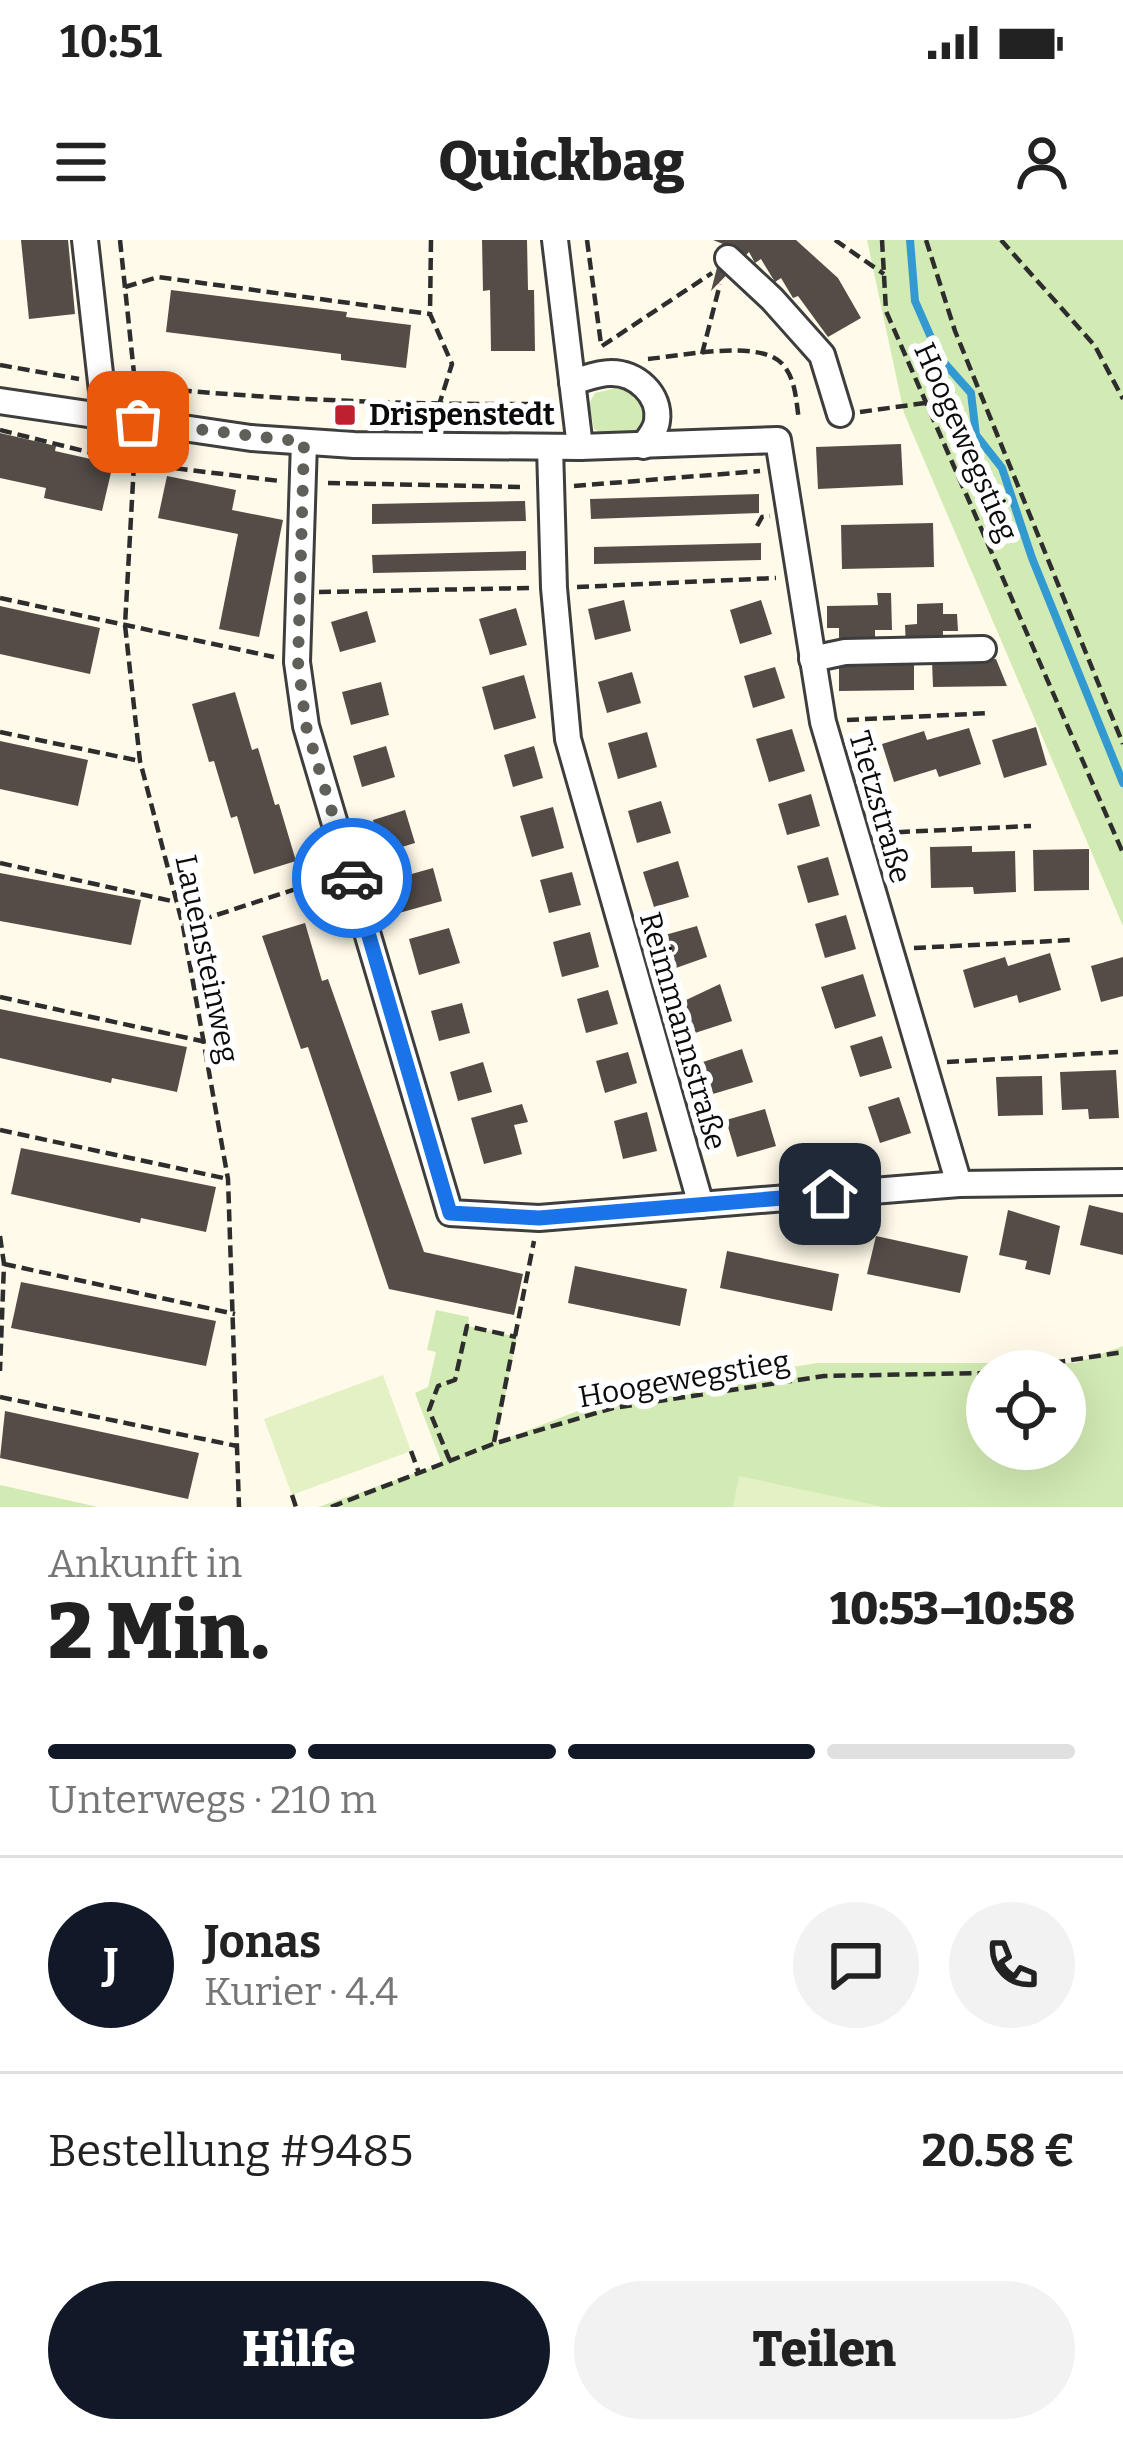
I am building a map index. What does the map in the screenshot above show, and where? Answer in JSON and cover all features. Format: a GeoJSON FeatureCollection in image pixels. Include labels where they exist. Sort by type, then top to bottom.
{"type":"FeatureCollection","features":[{"type":"Feature","properties":{"kind":"street"},"geometry":{"type":"LineString","coordinates":[[85,240],[105,418]]}},
{"type":"Feature","properties":{"kind":"street"},"geometry":{"type":"LineString","coordinates":[[555,240],[580,448]]}},
{"type":"Feature","properties":{"kind":"street"},"geometry":{"type":"LineString","coordinates":[[726,261],[772,299],[822,356],[840,414]]}},
{"type":"Feature","properties":{"kind":"street"},"geometry":{"type":"LineString","coordinates":[[0,400],[304,442],[644,446],[658,425],[656,401],[645,386],[608,367],[574,393]]}},
{"type":"Feature","properties":{"kind":"street","name":"Tietzstraße"},"geometry":{"type":"LineString","coordinates":[[644,446],[778,440],[824,722],[958,1184]]}},
{"type":"Feature","properties":{"kind":"street"},"geometry":{"type":"LineString","coordinates":[[304,442],[298,662],[306,726],[450,1213],[539,1218],[958,1184],[1123,1182]]}},
{"type":"Feature","properties":{"kind":"street","name":"Reimmannstraße"},"geometry":{"type":"LineString","coordinates":[[550,448],[554,587],[568,739],[701,1205]]}},
{"type":"Feature","properties":{"kind":"street"},"geometry":{"type":"LineString","coordinates":[[812,659],[845,652],[982,649]]}},
{"type":"Feature","properties":{"kind":"path"},"geometry":{"type":"LineString","coordinates":[[120,240],[136,386]]}},
{"type":"Feature","properties":{"kind":"path"},"geometry":{"type":"LineString","coordinates":[[431,240],[430,314],[452,364],[439,405]]}},
{"type":"Feature","properties":{"kind":"path"},"geometry":{"type":"LineString","coordinates":[[587,240],[608,367],[758,350],[782,361],[793,381],[799,420]]}},
{"type":"Feature","properties":{"kind":"path"},"geometry":{"type":"LineString","coordinates":[[835,240],[884,274]]}},
{"type":"Feature","properties":{"kind":"path","name":"Hoogewegstieg"},"geometry":{"type":"LineString","coordinates":[[882,240],[886,311],[1123,853]]}},
{"type":"Feature","properties":{"kind":"path"},"geometry":{"type":"LineString","coordinates":[[926,240],[955,331],[1123,744]]}},
{"type":"Feature","properties":{"kind":"path"},"geometry":{"type":"LineString","coordinates":[[1001,240],[1095,346],[1123,399]]}},
{"type":"Feature","properties":{"kind":"path"},"geometry":{"type":"LineString","coordinates":[[602,346],[726,261]]}},
{"type":"Feature","properties":{"kind":"path"},"geometry":{"type":"LineString","coordinates":[[702,354],[726,261]]}},
{"type":"Feature","properties":{"kind":"path"},"geometry":{"type":"LineString","coordinates":[[125,287],[158,278],[430,314]]}},
{"type":"Feature","properties":{"kind":"path"},"geometry":{"type":"LineString","coordinates":[[0,365],[99,382],[243,397],[439,405],[574,393]]}},
{"type":"Feature","properties":{"kind":"path","name":"Lauensteinweg"},"geometry":{"type":"LineString","coordinates":[[138,422],[125,625],[140,761],[183,926],[228,1179],[239,1507]]}},
{"type":"Feature","properties":{"kind":"path"},"geometry":{"type":"LineString","coordinates":[[0,430],[133,463],[302,483],[554,488],[783,469]]}},
{"type":"Feature","properties":{"kind":"path"},"geometry":{"type":"LineString","coordinates":[[0,598],[298,662]]}},
{"type":"Feature","properties":{"kind":"path"},"geometry":{"type":"LineString","coordinates":[[824,722],[990,713]]}},
{"type":"Feature","properties":{"kind":"path"},"geometry":{"type":"LineString","coordinates":[[0,732],[140,761]]}},
{"type":"Feature","properties":{"kind":"path"},"geometry":{"type":"LineString","coordinates":[[856,834],[1031,826]]}},
{"type":"Feature","properties":{"kind":"path"},"geometry":{"type":"LineString","coordinates":[[0,863],[176,902]]}},
{"type":"Feature","properties":{"kind":"path"},"geometry":{"type":"LineString","coordinates":[[183,926],[350,872]]}},
{"type":"Feature","properties":{"kind":"path"},"geometry":{"type":"LineString","coordinates":[[890,949],[1072,940]]}},
{"type":"Feature","properties":{"kind":"path"},"geometry":{"type":"LineString","coordinates":[[0,997],[206,1042]]}},
{"type":"Feature","properties":{"kind":"path"},"geometry":{"type":"LineString","coordinates":[[924,1064],[1118,1052]]}},
{"type":"Feature","properties":{"kind":"path"},"geometry":{"type":"LineString","coordinates":[[0,1130],[228,1179]]}},
{"type":"Feature","properties":{"kind":"path"},"geometry":{"type":"LineString","coordinates":[[494,1444],[539,1218]]}},
{"type":"Feature","properties":{"kind":"path"},"geometry":{"type":"LineString","coordinates":[[0,1236],[4,1264],[0,1371]]}},
{"type":"Feature","properties":{"kind":"path"},"geometry":{"type":"LineString","coordinates":[[4,1264],[235,1314]]}},
{"type":"Feature","properties":{"kind":"path"},"geometry":{"type":"LineString","coordinates":[[450,1461],[429,1410],[438,1386],[455,1380],[467,1326],[517,1337]]}},
{"type":"Feature","properties":{"kind":"path"},"geometry":{"type":"LineString","coordinates":[[1086,1358],[1123,1352]]}},
{"type":"Feature","properties":{"kind":"path","name":"Hoogewegstieg"},"geometry":{"type":"LineString","coordinates":[[331,1507],[494,1444],[614,1408],[800,1379],[966,1374]]}},
{"type":"Feature","properties":{"kind":"path"},"geometry":{"type":"LineString","coordinates":[[0,1397],[237,1447]]}},
{"type":"Feature","properties":{"kind":"path"},"geometry":{"type":"LineString","coordinates":[[411,1451],[419,1473]]}},
{"type":"Feature","properties":{"kind":"path"},"geometry":{"type":"LineString","coordinates":[[292,1495],[296,1507]]}},
{"type":"Feature","properties":{"kind":"green space"},"geometry":{"type":"Polygon","coordinates":[[[867,240],[1123,240],[1123,926],[904,413],[867,240]]]}},
{"type":"Feature","properties":{"kind":"green space"},"geometry":{"type":"Polygon","coordinates":[[[616,388],[639,395],[644,409],[641,429],[627,437],[594,429],[589,404],[595,393],[616,388]]]}},
{"type":"Feature","properties":{"kind":"green space"},"geometry":{"type":"Polygon","coordinates":[[[436,1310],[469,1317],[468,1326],[517,1337],[495,1443],[619,1395],[817,1363],[966,1363],[966,1470],[1086,1470],[1086,1359],[1123,1346],[1123,1507],[318,1507],[442,1464],[415,1393],[428,1387],[436,1352],[427,1350],[436,1310]]]}},
{"type":"Feature","properties":{"kind":"green space"},"geometry":{"type":"Polygon","coordinates":[[[383,1375],[411,1451],[292,1495],[264,1419],[383,1375]]]}},
{"type":"Feature","properties":{"kind":"green space"},"geometry":{"type":"Polygon","coordinates":[[[739,1476],[884,1507],[733,1507],[739,1476]]]}},
{"type":"Feature","properties":{"kind":"green space"},"geometry":{"type":"Polygon","coordinates":[[[0,1485],[98,1507],[0,1507],[0,1485]]]}},
{"type":"Feature","properties":{"kind":"building"},"geometry":{"type":"Polygon","coordinates":[[[21,240],[68,240],[75,314],[29,319],[21,240]]]}},
{"type":"Feature","properties":{"kind":"building"},"geometry":{"type":"Polygon","coordinates":[[[482,240],[527,240],[535,351],[491,351],[490,290],[483,291],[482,240]]]}},
{"type":"Feature","properties":{"kind":"building"},"geometry":{"type":"Polygon","coordinates":[[[713,240],[796,240],[838,278],[861,318],[828,337],[798,296],[793,298],[781,278],[775,282],[761,259],[755,263],[749,252],[711,291],[723,244],[713,240]]]}},
{"type":"Feature","properties":{"kind":"building"},"geometry":{"type":"Polygon","coordinates":[[[171,290],[347,312],[346,317],[411,325],[406,368],[341,360],[341,354],[166,332],[171,290]]]}},
{"type":"Feature","properties":{"kind":"building"},"geometry":{"type":"Polygon","coordinates":[[[0,433],[113,464],[102,511],[44,498],[46,488],[0,478],[0,433]]]}},
{"type":"Feature","properties":{"kind":"building"},"geometry":{"type":"Polygon","coordinates":[[[901,444],[903,485],[818,489],[816,447],[901,444]]]}},
{"type":"Feature","properties":{"kind":"building"},"geometry":{"type":"Polygon","coordinates":[[[167,476],[236,490],[232,510],[283,520],[259,637],[219,629],[238,534],[158,518],[167,476]]]}},
{"type":"Feature","properties":{"kind":"building"},"geometry":{"type":"Polygon","coordinates":[[[759,494],[759,513],[591,519],[590,499],[759,494]]]}},
{"type":"Feature","properties":{"kind":"building"},"geometry":{"type":"Polygon","coordinates":[[[525,501],[526,521],[372,524],[372,504],[525,501]]]}},
{"type":"Feature","properties":{"kind":"building"},"geometry":{"type":"Polygon","coordinates":[[[933,523],[934,567],[842,569],[841,525],[933,523]]]}},
{"type":"Feature","properties":{"kind":"building"},"geometry":{"type":"Polygon","coordinates":[[[761,543],[761,560],[594,564],[594,547],[761,543]]]}},
{"type":"Feature","properties":{"kind":"building"},"geometry":{"type":"Polygon","coordinates":[[[526,551],[526,570],[373,573],[372,555],[526,551]]]}},
{"type":"Feature","properties":{"kind":"building"},"geometry":{"type":"Polygon","coordinates":[[[877,593],[891,593],[892,630],[875,630],[875,645],[839,646],[839,628],[827,628],[827,606],[878,605],[877,593]]]}},
{"type":"Feature","properties":{"kind":"building"},"geometry":{"type":"Polygon","coordinates":[[[624,600],[631,631],[595,640],[588,609],[624,600]]]}},
{"type":"Feature","properties":{"kind":"building"},"geometry":{"type":"Polygon","coordinates":[[[761,600],[772,634],[740,644],[730,610],[761,600]]]}},
{"type":"Feature","properties":{"kind":"building"},"geometry":{"type":"Polygon","coordinates":[[[943,603],[943,614],[957,614],[958,631],[943,631],[943,646],[906,647],[905,625],[917,624],[917,604],[943,603]]]}},
{"type":"Feature","properties":{"kind":"building"},"geometry":{"type":"Polygon","coordinates":[[[0,606],[100,628],[90,674],[0,654],[0,606]]]}},
{"type":"Feature","properties":{"kind":"building"},"geometry":{"type":"Polygon","coordinates":[[[516,608],[527,645],[490,655],[479,619],[516,608]]]}},
{"type":"Feature","properties":{"kind":"building"},"geometry":{"type":"Polygon","coordinates":[[[367,611],[376,642],[340,652],[331,622],[367,611]]]}},
{"type":"Feature","properties":{"kind":"building"},"geometry":{"type":"Polygon","coordinates":[[[996,659],[1007,686],[933,687],[932,661],[996,659]]]}},
{"type":"Feature","properties":{"kind":"building"},"geometry":{"type":"Polygon","coordinates":[[[914,663],[914,690],[839,691],[839,665],[914,663]]]}},
{"type":"Feature","properties":{"kind":"building"},"geometry":{"type":"Polygon","coordinates":[[[775,667],[785,698],[753,708],[744,676],[775,667]]]}},
{"type":"Feature","properties":{"kind":"building"},"geometry":{"type":"Polygon","coordinates":[[[632,672],[641,703],[607,713],[598,682],[632,672]]]}},
{"type":"Feature","properties":{"kind":"building"},"geometry":{"type":"Polygon","coordinates":[[[524,675],[536,718],[494,730],[482,687],[524,675]]]}},
{"type":"Feature","properties":{"kind":"building"},"geometry":{"type":"Polygon","coordinates":[[[381,682],[389,715],[351,725],[342,692],[381,682]]]}},
{"type":"Feature","properties":{"kind":"building"},"geometry":{"type":"Polygon","coordinates":[[[235,692],[252,750],[258,748],[296,861],[254,874],[237,816],[231,818],[214,761],[209,762],[192,704],[235,692]]]}},
{"type":"Feature","properties":{"kind":"building"},"geometry":{"type":"Polygon","coordinates":[[[1036,727],[1047,765],[1004,778],[992,740],[1036,727]]]}},
{"type":"Feature","properties":{"kind":"building"},"geometry":{"type":"Polygon","coordinates":[[[969,728],[981,764],[939,777],[936,769],[894,782],[882,744],[924,731],[927,740],[969,728]]]}},
{"type":"Feature","properties":{"kind":"building"},"geometry":{"type":"Polygon","coordinates":[[[792,729],[805,771],[769,782],[756,739],[792,729]]]}},
{"type":"Feature","properties":{"kind":"building"},"geometry":{"type":"Polygon","coordinates":[[[647,732],[657,767],[618,779],[608,743],[647,732]]]}},
{"type":"Feature","properties":{"kind":"building"},"geometry":{"type":"Polygon","coordinates":[[[0,741],[88,760],[78,806],[0,789],[0,741]]]}},
{"type":"Feature","properties":{"kind":"building"},"geometry":{"type":"Polygon","coordinates":[[[386,746],[395,777],[362,787],[353,756],[386,746]]]}},
{"type":"Feature","properties":{"kind":"building"},"geometry":{"type":"Polygon","coordinates":[[[534,746],[543,778],[513,787],[504,755],[534,746]]]}},
{"type":"Feature","properties":{"kind":"building"},"geometry":{"type":"Polygon","coordinates":[[[811,794],[820,826],[787,835],[778,804],[811,794]]]}},
{"type":"Feature","properties":{"kind":"building"},"geometry":{"type":"Polygon","coordinates":[[[661,801],[671,833],[637,843],[628,811],[661,801]]]}},
{"type":"Feature","properties":{"kind":"building"},"geometry":{"type":"Polygon","coordinates":[[[553,807],[564,848],[532,857],[520,816],[553,807]]]}},
{"type":"Feature","properties":{"kind":"building"},"geometry":{"type":"Polygon","coordinates":[[[405,810],[415,843],[382,853],[373,820],[405,810]]]}},
{"type":"Feature","properties":{"kind":"building"},"geometry":{"type":"Polygon","coordinates":[[[972,846],[972,852],[1015,851],[1016,892],[974,894],[973,887],[931,888],[930,847],[972,846]]]}},
{"type":"Feature","properties":{"kind":"building"},"geometry":{"type":"Polygon","coordinates":[[[1089,849],[1089,890],[1034,891],[1033,850],[1089,849]]]}},
{"type":"Feature","properties":{"kind":"building"},"geometry":{"type":"Polygon","coordinates":[[[828,857],[839,895],[808,903],[797,866],[828,857]]]}},
{"type":"Feature","properties":{"kind":"building"},"geometry":{"type":"Polygon","coordinates":[[[678,861],[689,897],[654,907],[643,872],[678,861]]]}},
{"type":"Feature","properties":{"kind":"building"},"geometry":{"type":"Polygon","coordinates":[[[433,868],[442,901],[399,913],[390,880],[433,868]]]}},
{"type":"Feature","properties":{"kind":"building"},"geometry":{"type":"Polygon","coordinates":[[[572,872],[581,905],[549,913],[540,880],[572,872]]]}},
{"type":"Feature","properties":{"kind":"building"},"geometry":{"type":"Polygon","coordinates":[[[0,873],[141,900],[131,945],[0,921],[0,873]]]}},
{"type":"Feature","properties":{"kind":"building"},"geometry":{"type":"Polygon","coordinates":[[[846,915],[856,949],[825,958],[815,924],[846,915]]]}},
{"type":"Feature","properties":{"kind":"building"},"geometry":{"type":"Polygon","coordinates":[[[305,923],[322,981],[328,979],[424,1252],[523,1274],[514,1315],[389,1289],[308,1047],[301,1049],[262,936],[305,923]]]}},
{"type":"Feature","properties":{"kind":"building"},"geometry":{"type":"Polygon","coordinates":[[[697,926],[707,957],[676,968],[665,935],[697,926]]]}},
{"type":"Feature","properties":{"kind":"building"},"geometry":{"type":"Polygon","coordinates":[[[449,928],[460,963],[419,975],[409,939],[449,928]]]}},
{"type":"Feature","properties":{"kind":"building"},"geometry":{"type":"Polygon","coordinates":[[[590,932],[599,967],[562,977],[553,942],[590,932]]]}},
{"type":"Feature","properties":{"kind":"building"},"geometry":{"type":"Polygon","coordinates":[[[1050,953],[1061,990],[1019,1003],[1017,995],[974,1008],[963,970],[1005,957],[1008,966],[1050,953]]]}},
{"type":"Feature","properties":{"kind":"building"},"geometry":{"type":"Polygon","coordinates":[[[1123,957],[1123,996],[1101,1002],[1091,966],[1123,957]]]}},
{"type":"Feature","properties":{"kind":"building"},"geometry":{"type":"Polygon","coordinates":[[[863,974],[876,1016],[835,1029],[821,987],[863,974]]]}},
{"type":"Feature","properties":{"kind":"building"},"geometry":{"type":"Polygon","coordinates":[[[720,984],[732,1021],[695,1033],[684,1001],[720,984]]]}},
{"type":"Feature","properties":{"kind":"building"},"geometry":{"type":"Polygon","coordinates":[[[608,990],[618,1024],[586,1033],[577,999],[608,990]]]}},
{"type":"Feature","properties":{"kind":"building"},"geometry":{"type":"Polygon","coordinates":[[[462,1003],[470,1033],[439,1041],[431,1011],[462,1003]]]}},
{"type":"Feature","properties":{"kind":"building"},"geometry":{"type":"Polygon","coordinates":[[[0,1009],[187,1047],[177,1092],[112,1078],[111,1083],[0,1058],[0,1009]]]}},
{"type":"Feature","properties":{"kind":"building"},"geometry":{"type":"Polygon","coordinates":[[[882,1036],[892,1068],[860,1077],[850,1046],[882,1036]]]}},
{"type":"Feature","properties":{"kind":"building"},"geometry":{"type":"Polygon","coordinates":[[[742,1049],[753,1082],[713,1094],[703,1062],[742,1049]]]}},
{"type":"Feature","properties":{"kind":"building"},"geometry":{"type":"Polygon","coordinates":[[[628,1052],[637,1083],[605,1093],[596,1061],[628,1052]]]}},
{"type":"Feature","properties":{"kind":"building"},"geometry":{"type":"Polygon","coordinates":[[[483,1062],[492,1092],[458,1101],[450,1072],[483,1062]]]}},
{"type":"Feature","properties":{"kind":"building"},"geometry":{"type":"Polygon","coordinates":[[[1116,1070],[1119,1118],[1089,1119],[1088,1109],[1062,1110],[1060,1072],[1116,1070]]]}},
{"type":"Feature","properties":{"kind":"building"},"geometry":{"type":"Polygon","coordinates":[[[1042,1076],[1043,1115],[998,1116],[996,1077],[1042,1076]]]}},
{"type":"Feature","properties":{"kind":"building"},"geometry":{"type":"Polygon","coordinates":[[[899,1097],[911,1133],[880,1143],[868,1107],[899,1097]]]}},
{"type":"Feature","properties":{"kind":"building"},"geometry":{"type":"Polygon","coordinates":[[[522,1104],[528,1122],[514,1125],[522,1154],[484,1164],[471,1118],[522,1104]]]}},
{"type":"Feature","properties":{"kind":"building"},"geometry":{"type":"Polygon","coordinates":[[[765,1109],[776,1146],[737,1157],[726,1120],[765,1109]]]}},
{"type":"Feature","properties":{"kind":"building"},"geometry":{"type":"Polygon","coordinates":[[[647,1112],[657,1151],[623,1159],[614,1121],[647,1112]]]}},
{"type":"Feature","properties":{"kind":"building"},"geometry":{"type":"Polygon","coordinates":[[[21,1148],[216,1187],[206,1232],[141,1218],[140,1223],[11,1194],[21,1148]]]}},
{"type":"Feature","properties":{"kind":"building"},"geometry":{"type":"Polygon","coordinates":[[[1089,1205],[1123,1213],[1123,1255],[1080,1245],[1089,1205]]]}},
{"type":"Feature","properties":{"kind":"building"},"geometry":{"type":"Polygon","coordinates":[[[1008,1210],[1060,1226],[1050,1275],[1025,1269],[1027,1261],[999,1255],[1008,1210]]]}},
{"type":"Feature","properties":{"kind":"building"},"geometry":{"type":"Polygon","coordinates":[[[876,1236],[968,1256],[960,1293],[867,1274],[876,1236]]]}},
{"type":"Feature","properties":{"kind":"building"},"geometry":{"type":"Polygon","coordinates":[[[727,1251],[839,1274],[832,1311],[720,1288],[727,1251]]]}},
{"type":"Feature","properties":{"kind":"building"},"geometry":{"type":"Polygon","coordinates":[[[575,1266],[687,1289],[680,1326],[568,1303],[575,1266]]]}},
{"type":"Feature","properties":{"kind":"building"},"geometry":{"type":"Polygon","coordinates":[[[21,1282],[216,1321],[206,1366],[11,1328],[21,1282]]]}},
{"type":"Feature","properties":{"kind":"building"},"geometry":{"type":"Polygon","coordinates":[[[5,1411],[199,1453],[188,1499],[0,1458],[5,1411]]]}},
{"type":"Feature","properties":{"kind":"waterway"},"geometry":{"type":"LineString","coordinates":[[910,240],[915,301],[940,358],[971,393],[976,435],[1002,468],[1032,558],[1123,783]]}},
{"type":"Feature","properties":{"kind":"way so far"},"geometry":{"type":"LineString","coordinates":[[138,422],[304,442],[298,662],[306,726],[352,878]]}},
{"type":"Feature","properties":{"kind":"place","name":"Drispenstedt"},"geometry":{"type":"Point","coordinates":[345,415]}},
{"type":"Feature","properties":{"kind":"route"},"geometry":{"type":"LineString","coordinates":[[352,878],[450,1213],[539,1218],[830,1194]]}}]}
